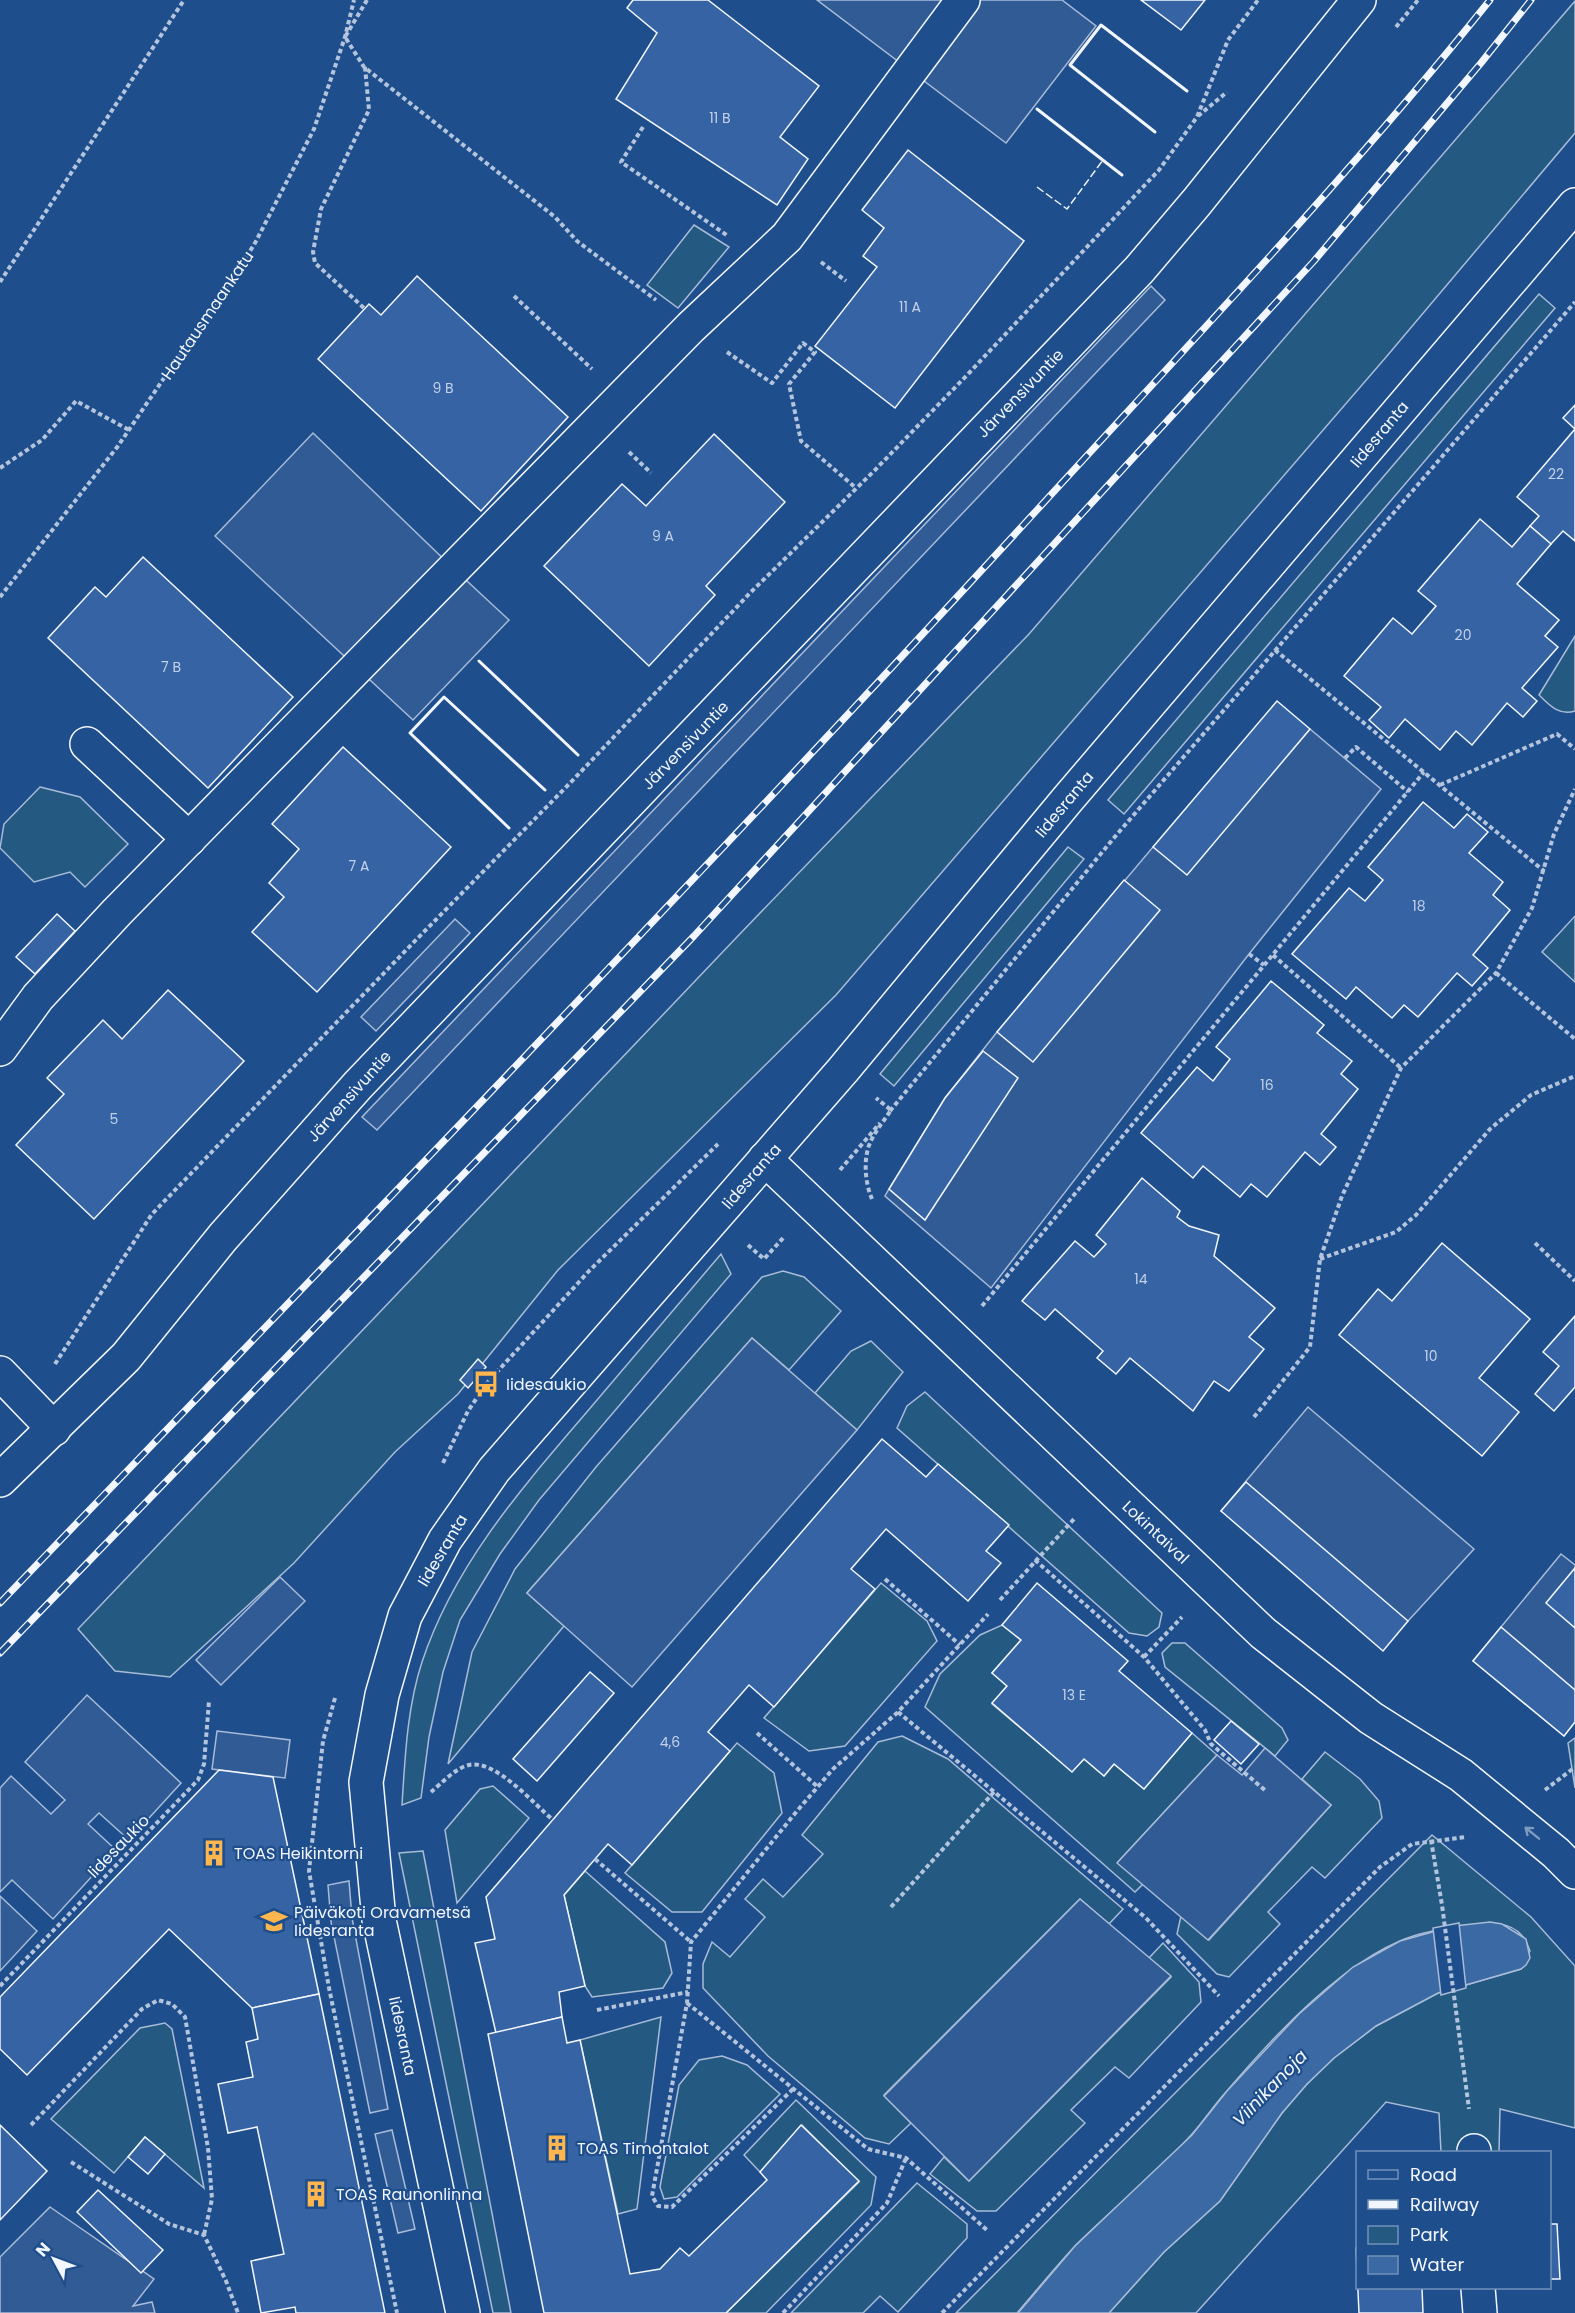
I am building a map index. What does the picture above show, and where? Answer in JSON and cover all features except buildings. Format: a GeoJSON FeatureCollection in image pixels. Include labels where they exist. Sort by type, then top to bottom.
{"type":"FeatureCollection","features":[{"type":"Feature","properties":{"kind":"main road"},"geometry":{"type":"LineString","coordinates":[[0,1049],[38,997],[189,839],[692,327],[787,237],[963,0]]}},
{"type":"Feature","properties":{"kind":"main road","name":"Järvensivuntie"},"geometry":{"type":"LineString","coordinates":[[0,1480],[126,1357],[223,1237],[358,1085],[1139,270],[1196,203],[1359,0]]}},
{"type":"Feature","properties":{"kind":"main road","name":"Iidesranta"},"geometry":{"type":"LineString","coordinates":[[463,2313],[379,1920],[366,1782],[382,1695],[405,1616],[445,1540],[494,1470],[843,1070],[1067,800],[1575,205]]}},
{"type":"Feature","properties":{"kind":"main road"},"geometry":{"type":"LineString","coordinates":[[87,744],[189,839]]}},
{"type":"Feature","properties":{"kind":"main road","name":"Lokintaival"},"geometry":{"type":"LineString","coordinates":[[765,1159],[1263,1633],[1371,1719],[1461,1775],[1556,1853],[1575,1872]]}},
{"type":"Feature","properties":{"kind":"main road"},"geometry":{"type":"LineString","coordinates":[[0,1373],[54,1429]]}},
{"type":"Feature","properties":{"kind":"main road"},"geometry":{"type":"LineString","coordinates":[[1478,2289],[1480,2313]]}},
{"type":"Feature","properties":{"kind":"path"},"geometry":{"type":"LineString","coordinates":[[0,282],[184,0]]}},
{"type":"Feature","properties":{"kind":"path","name":"Hautausmaankatu"},"geometry":{"type":"LineString","coordinates":[[0,597],[129,430],[254,245],[314,129],[345,37],[354,0]]}},
{"type":"Feature","properties":{"kind":"path"},"geometry":{"type":"LineString","coordinates":[[367,0],[345,37],[364,67],[555,217],[577,241],[692,327],[772,383],[803,343],[815,352],[789,384],[801,441],[856,488]]}},
{"type":"Feature","properties":{"kind":"path"},"geometry":{"type":"LineString","coordinates":[[29,1403],[153,1214],[750,593],[970,372],[1159,170],[1197,117],[1228,40],[1258,0]]}},
{"type":"Feature","properties":{"kind":"path"},"geometry":{"type":"LineString","coordinates":[[364,67],[369,110],[321,209],[313,252],[315,263],[365,309]]}},
{"type":"Feature","properties":{"kind":"path"},"geometry":{"type":"LineString","coordinates":[[643,127],[621,162],[763,260]]}},
{"type":"Feature","properties":{"kind":"path"},"geometry":{"type":"LineString","coordinates":[[514,296],[624,398]]}},
{"type":"Feature","properties":{"kind":"path"},"geometry":{"type":"LineString","coordinates":[[811,1204],[1113,839],[1575,302]]}},
{"type":"Feature","properties":{"kind":"path"},"geometry":{"type":"LineString","coordinates":[[0,468],[42,440],[76,401],[129,430]]}},
{"type":"Feature","properties":{"kind":"path"},"geometry":{"type":"LineString","coordinates":[[1275,650],[1544,871]]}},
{"type":"Feature","properties":{"kind":"path"},"geometry":{"type":"LineString","coordinates":[[1440,785],[1557,734],[1575,749]]}},
{"type":"Feature","properties":{"kind":"path"},"geometry":{"type":"LineString","coordinates":[[1345,758],[1356,747],[1408,792]]}},
{"type":"Feature","properties":{"kind":"path"},"geometry":{"type":"LineString","coordinates":[[980,1309],[1424,772]]}},
{"type":"Feature","properties":{"kind":"path"},"geometry":{"type":"LineString","coordinates":[[1254,1417],[1310,1347],[1320,1259],[1342,1196],[1401,1068],[1496,973],[1532,908],[1554,834],[1575,789]]}},
{"type":"Feature","properties":{"kind":"path"},"geometry":{"type":"LineString","coordinates":[[1249,954],[1264,965]]}},
{"type":"Feature","properties":{"kind":"path"},"geometry":{"type":"LineString","coordinates":[[1273,955],[1401,1068]]}},
{"type":"Feature","properties":{"kind":"path"},"geometry":{"type":"LineString","coordinates":[[1496,973],[1575,1039]]}},
{"type":"Feature","properties":{"kind":"path"},"geometry":{"type":"LineString","coordinates":[[843,1070],[891,1110]]}},
{"type":"Feature","properties":{"kind":"path"},"geometry":{"type":"LineString","coordinates":[[1320,1259],[1396,1232],[1416,1215],[1491,1129],[1531,1095],[1575,1076]]}},
{"type":"Feature","properties":{"kind":"path"},"geometry":{"type":"LineString","coordinates":[[876,1209],[868,1191],[866,1164],[869,1144],[891,1110]]}},
{"type":"Feature","properties":{"kind":"path"},"geometry":{"type":"LineString","coordinates":[[679,1182],[725,1136]]}},
{"type":"Feature","properties":{"kind":"path"},"geometry":{"type":"LineString","coordinates":[[1535,1243],[1575,1281]]}},
{"type":"Feature","properties":{"kind":"path"},"geometry":{"type":"LineString","coordinates":[[1000,1600],[1074,1519]]}},
{"type":"Feature","properties":{"kind":"path"},"geometry":{"type":"LineString","coordinates":[[1035,1560],[1144,1657],[1205,1730],[1211,1744],[1267,1792]]}},
{"type":"Feature","properties":{"kind":"path"},"geometry":{"type":"LineString","coordinates":[[885,1579],[960,1645]]}},
{"type":"Feature","properties":{"kind":"path"},"geometry":{"type":"LineString","coordinates":[[794,2089],[672,2207],[658,2206],[652,2196],[687,2003],[691,1942],[833,1769],[898,1712],[988,1614]]}},
{"type":"Feature","properties":{"kind":"path"},"geometry":{"type":"LineString","coordinates":[[1144,1657],[1182,1617]]}},
{"type":"Feature","properties":{"kind":"path","name":"Iidesaukio"},"geometry":{"type":"LineString","coordinates":[[0,1986],[198,1780],[204,1764],[209,1701]]}},
{"type":"Feature","properties":{"kind":"path"},"geometry":{"type":"LineString","coordinates":[[898,1712],[1146,1918],[1219,1996]]}},
{"type":"Feature","properties":{"kind":"path"},"geometry":{"type":"LineString","coordinates":[[757,1733],[818,1787]]}},
{"type":"Feature","properties":{"kind":"path"},"geometry":{"type":"LineString","coordinates":[[431,1792],[462,1768],[480,1764],[495,1769],[553,1820]]}},
{"type":"Feature","properties":{"kind":"path"},"geometry":{"type":"LineString","coordinates":[[1537,1796],[1575,1767]]}},
{"type":"Feature","properties":{"kind":"path"},"geometry":{"type":"LineString","coordinates":[[891,1907],[994,1792]]}},
{"type":"Feature","properties":{"kind":"path"},"geometry":{"type":"LineString","coordinates":[[942,2313],[1380,1867],[1412,1844],[1468,1837]]}},
{"type":"Feature","properties":{"kind":"path"},"geometry":{"type":"LineString","coordinates":[[1431,1840],[1457,2010],[1474,2151]]}},
{"type":"Feature","properties":{"kind":"path"},"geometry":{"type":"LineString","coordinates":[[595,1859],[691,1942]]}},
{"type":"Feature","properties":{"kind":"path"},"geometry":{"type":"LineString","coordinates":[[597,2010],[688,1992]]}},
{"type":"Feature","properties":{"kind":"path"},"geometry":{"type":"LineString","coordinates":[[31,2125],[142,2009],[158,2000],[172,2004],[185,2017],[208,2148],[212,2199],[204,2235],[238,2313]]}},
{"type":"Feature","properties":{"kind":"path"},"geometry":{"type":"LineString","coordinates":[[687,2003],[868,2149],[906,2158],[988,2231]]}},
{"type":"Feature","properties":{"kind":"path"},"geometry":{"type":"LineString","coordinates":[[783,2313],[887,2203],[906,2158]]}},
{"type":"Feature","properties":{"kind":"path"},"geometry":{"type":"LineString","coordinates":[[71,2162],[169,2224],[204,2235]]}},
{"type":"Feature","properties":{"kind":"green space"},"geometry":{"type":"Polygon","coordinates":[[[1575,1],[1575,133],[1387,356],[836,995],[558,1270],[458,1394],[395,1452],[294,1563],[170,1677],[115,1671],[78,1629],[1029,634],[1575,1]]]}},
{"type":"Feature","properties":{"kind":"green space"},"geometry":{"type":"Polygon","coordinates":[[[694,225],[729,247],[678,308],[647,285],[694,225]]]}},
{"type":"Feature","properties":{"kind":"green space"},"geometry":{"type":"Polygon","coordinates":[[[1539,294],[1555,308],[1124,814],[1108,800],[1539,294]]]}},
{"type":"Feature","properties":{"kind":"green space"},"geometry":{"type":"Polygon","coordinates":[[[1575,636],[1575,711],[1564,712],[1555,709],[1539,695],[1575,636]]]}},
{"type":"Feature","properties":{"kind":"green space"},"geometry":{"type":"Polygon","coordinates":[[[40,787],[80,797],[128,844],[85,887],[70,872],[34,882],[0,848],[4,824],[40,787]]]}},
{"type":"Feature","properties":{"kind":"green space"},"geometry":{"type":"Polygon","coordinates":[[[1068,847],[1084,859],[894,1086],[880,1074],[1068,847]]]}},
{"type":"Feature","properties":{"kind":"green space"},"geometry":{"type":"Polygon","coordinates":[[[1575,916],[1575,982],[1542,952],[1575,916]]]}},
{"type":"Feature","properties":{"kind":"green space"},"geometry":{"type":"Polygon","coordinates":[[[721,1254],[731,1274],[539,1500],[500,1554],[460,1620],[443,1672],[429,1737],[421,1798],[402,1805],[408,1733],[417,1679],[436,1627],[452,1593],[471,1561],[514,1500],[721,1254]]]}},
{"type":"Feature","properties":{"kind":"green space"},"geometry":{"type":"Polygon","coordinates":[[[783,1271],[804,1277],[841,1311],[789,1370],[752,1338],[527,1593],[564,1626],[448,1764],[472,1652],[515,1569],[596,1467],[762,1277],[783,1271]]]}},
{"type":"Feature","properties":{"kind":"green space"},"geometry":{"type":"Polygon","coordinates":[[[871,1341],[903,1372],[857,1430],[815,1393],[851,1351],[871,1341]]]}},
{"type":"Feature","properties":{"kind":"green space"},"geometry":{"type":"Polygon","coordinates":[[[925,1392],[1162,1613],[1159,1627],[1147,1636],[1129,1633],[897,1428],[907,1406],[925,1392]]]}},
{"type":"Feature","properties":{"kind":"green space"},"geometry":{"type":"Polygon","coordinates":[[[881,1583],[927,1621],[937,1641],[845,1746],[809,1751],[764,1718],[881,1583]]]}},
{"type":"Feature","properties":{"kind":"green space"},"geometry":{"type":"Polygon","coordinates":[[[1002,1625],[1021,1640],[992,1673],[1007,1686],[992,1704],[1072,1771],[1084,1759],[1104,1776],[1114,1764],[1144,1789],[1192,1733],[1217,1755],[1118,1862],[1143,1884],[1135,1892],[925,1707],[940,1674],[980,1635],[1002,1625]]]}},
{"type":"Feature","properties":{"kind":"green space"},"geometry":{"type":"Polygon","coordinates":[[[1172,1643],[1185,1643],[1282,1728],[1288,1740],[1275,1756],[1165,1667],[1162,1653],[1172,1643]]]}},
{"type":"Feature","properties":{"kind":"green space"},"geometry":{"type":"Polygon","coordinates":[[[902,1736],[948,1759],[1123,1909],[1109,1924],[1080,1899],[884,2095],[911,2123],[889,2144],[865,2138],[768,2056],[703,1988],[703,1964],[712,1942],[730,1957],[765,1917],[745,1899],[763,1879],[783,1897],[823,1854],[802,1835],[878,1742],[902,1736]]]}},
{"type":"Feature","properties":{"kind":"green space"},"geometry":{"type":"Polygon","coordinates":[[[1575,1738],[1575,1788],[1568,1743],[1575,1738]]]}},
{"type":"Feature","properties":{"kind":"green space"},"geometry":{"type":"Polygon","coordinates":[[[737,1743],[774,1773],[782,1813],[702,1912],[672,1912],[625,1873],[737,1743]]]}},
{"type":"Feature","properties":{"kind":"green space"},"geometry":{"type":"Polygon","coordinates":[[[1325,1752],[1360,1779],[1379,1801],[1382,1818],[1325,1878],[1312,1867],[1268,1912],[1280,1924],[1229,1977],[1217,1974],[1177,1934],[1181,1916],[1209,1940],[1331,1805],[1302,1779],[1325,1752]]]}},
{"type":"Feature","properties":{"kind":"green space"},"geometry":{"type":"Polygon","coordinates":[[[493,1786],[529,1818],[457,1903],[445,1830],[480,1789],[493,1786]]]}},
{"type":"Feature","properties":{"kind":"green space"},"geometry":{"type":"Polygon","coordinates":[[[1432,1835],[1531,1917],[1575,1966],[1575,2128],[1500,2109],[1499,2151],[1441,2151],[1439,2113],[1386,2102],[1196,2313],[1109,2313],[1164,2252],[1220,2201],[1282,2113],[1334,2058],[1376,2026],[1438,1993],[1521,1969],[1530,1951],[1520,1934],[1514,1929],[1498,1924],[1471,1925],[1417,1935],[1376,1953],[1353,1968],[1306,2007],[1243,2072],[1179,2149],[1077,2244],[1017,2313],[956,2313],[1432,1835]]]}},
{"type":"Feature","properties":{"kind":"green space"},"geometry":{"type":"Polygon","coordinates":[[[423,1851],[511,2313],[493,2313],[399,1853],[423,1851]]]}},
{"type":"Feature","properties":{"kind":"green space"},"geometry":{"type":"Polygon","coordinates":[[[585,1871],[665,1942],[672,1973],[663,1988],[592,1997],[585,1986],[564,1895],[585,1871]]]}},
{"type":"Feature","properties":{"kind":"green space"},"geometry":{"type":"Polygon","coordinates":[[[1163,1943],[1199,1982],[1201,2002],[1129,2078],[1115,2067],[1071,2110],[1085,2123],[996,2211],[977,2211],[930,2174],[944,2157],[969,2181],[1171,1977],[1149,1958],[1163,1943]]]}},
{"type":"Feature","properties":{"kind":"green space"},"geometry":{"type":"Polygon","coordinates":[[[661,2017],[637,2209],[618,2214],[580,2040],[661,2017]]]}},
{"type":"Feature","properties":{"kind":"green space"},"geometry":{"type":"Polygon","coordinates":[[[165,2023],[172,2029],[204,2188],[145,2137],[114,2173],[51,2119],[140,2028],[165,2023]]]}},
{"type":"Feature","properties":{"kind":"green space"},"geometry":{"type":"Polygon","coordinates":[[[722,2056],[747,2065],[780,2094],[677,2197],[664,2199],[660,2187],[679,2085],[699,2060],[722,2056]]]}},
{"type":"Feature","properties":{"kind":"green space"},"geometry":{"type":"Polygon","coordinates":[[[796,2100],[876,2177],[871,2205],[766,2313],[726,2313],[859,2182],[802,2125],[760,2172],[744,2155],[796,2100]]]}},
{"type":"Feature","properties":{"kind":"green space"},"geometry":{"type":"Polygon","coordinates":[[[917,2183],[967,2224],[967,2238],[898,2312],[880,2296],[863,2313],[791,2313],[917,2183]]]}},
{"type":"Feature","properties":{"kind":"shaded area"},"geometry":{"type":"Polygon","coordinates":[[[817,0],[1062,0],[1096,26],[1006,143],[817,0]]]}},
{"type":"Feature","properties":{"kind":"shaded area"},"geometry":{"type":"Polygon","coordinates":[[[1151,286],[1165,300],[377,1130],[362,1117],[1151,286]]]}},
{"type":"Feature","properties":{"kind":"shaded area"},"geometry":{"type":"Polygon","coordinates":[[[313,433],[509,620],[413,720],[215,536],[313,433]]]}},
{"type":"Feature","properties":{"kind":"shaded area"},"geometry":{"type":"Polygon","coordinates":[[[1310,729],[1381,789],[1249,954],[991,1288],[885,1196],[945,1098],[997,1032],[1153,847],[1266,780],[1310,729]]]}},
{"type":"Feature","properties":{"kind":"shaded area"},"geometry":{"type":"Polygon","coordinates":[[[455,919],[470,933],[376,1031],[361,1017],[455,919]]]}},
{"type":"Feature","properties":{"kind":"shaded area"},"geometry":{"type":"Polygon","coordinates":[[[752,1338],[857,1430],[632,1687],[527,1593],[752,1338]]]}},
{"type":"Feature","properties":{"kind":"shaded area"},"geometry":{"type":"Polygon","coordinates":[[[1308,1407],[1474,1549],[1408,1621],[1221,1511],[1308,1407]]]}},
{"type":"Feature","properties":{"kind":"shaded area"},"geometry":{"type":"Polygon","coordinates":[[[1561,1554],[1575,1565],[1575,1722],[1564,1736],[1473,1661],[1561,1554]]]}},
{"type":"Feature","properties":{"kind":"shaded area"},"geometry":{"type":"Polygon","coordinates":[[[280,1577],[305,1601],[221,1685],[196,1660],[280,1577]]]}},
{"type":"Feature","properties":{"kind":"shaded area"},"geometry":{"type":"Polygon","coordinates":[[[87,1695],[181,1783],[129,1840],[99,1813],[88,1824],[116,1850],[53,1919],[12,1880],[0,1892],[0,1788],[11,1776],[51,1814],[65,1800],[25,1762],[87,1695]]]}},
{"type":"Feature","properties":{"kind":"shaded area"},"geometry":{"type":"Polygon","coordinates":[[[217,1731],[290,1740],[285,1778],[212,1769],[217,1731]]]}},
{"type":"Feature","properties":{"kind":"shaded area"},"geometry":{"type":"Polygon","coordinates":[[[1265,1748],[1331,1805],[1208,1940],[1117,1863],[1217,1755],[1242,1775],[1265,1748]]]}},
{"type":"Feature","properties":{"kind":"shaded area"},"geometry":{"type":"Polygon","coordinates":[[[349,1881],[352,1918],[388,2109],[370,2113],[331,1922],[328,1885],[349,1881]]]}},
{"type":"Feature","properties":{"kind":"shaded area"},"geometry":{"type":"Polygon","coordinates":[[[0,1896],[37,1931],[0,1971],[0,1896]]]}},
{"type":"Feature","properties":{"kind":"shaded area"},"geometry":{"type":"Polygon","coordinates":[[[1080,1899],[1171,1976],[969,2181],[884,2096],[1080,1899]]]}},
{"type":"Feature","properties":{"kind":"shaded area"},"geometry":{"type":"Polygon","coordinates":[[[392,2130],[415,2229],[398,2233],[375,2134],[392,2130]]]}},
{"type":"Feature","properties":{"kind":"shaded area"},"geometry":{"type":"Polygon","coordinates":[[[50,2207],[154,2279],[133,2306],[152,2302],[155,2313],[0,2313],[0,2257],[50,2207]]]}},
{"type":"Feature","properties":{"kind":"water","name":"Viinikanoja"},"geometry":{"type":"Polygon","coordinates":[[[1490,1922],[1502,1924],[1526,1939],[1530,1958],[1526,1965],[1521,1969],[1438,1993],[1376,2026],[1334,2058],[1282,2113],[1220,2201],[1164,2252],[1109,2313],[1018,2313],[1075,2246],[1192,2135],[1227,2091],[1299,2014],[1353,1967],[1400,1941],[1454,1926],[1490,1922]]]}},
{"type":"Feature","properties":{"kind":"pier"},"geometry":{"type":"Polygon","coordinates":[[[1459,1923],[1466,1988],[1441,1995],[1433,1928],[1459,1923]]]}},
{"type":"Feature","properties":{"kind":"railway"},"geometry":{"type":"LineString","coordinates":[[0,1603],[522,1060],[781,786],[1325,195],[1490,0]]}},
{"type":"Feature","properties":{"kind":"railway"},"geometry":{"type":"LineString","coordinates":[[0,1653],[694,936],[1314,261],[1481,63],[1531,0]]}},
{"type":"Feature","properties":{"kind":"fence"},"geometry":{"type":"LineString","coordinates":[[1037,187],[1067,209],[1103,160]]}},
{"type":"Feature","properties":{"kind":"wall"},"geometry":{"type":"LineString","coordinates":[[1155,132],[1070,65],[1101,25],[1187,91]]}},
{"type":"Feature","properties":{"kind":"wall"},"geometry":{"type":"LineString","coordinates":[[1037,109],[1122,175]]}},
{"type":"Feature","properties":{"kind":"wall"},"geometry":{"type":"LineString","coordinates":[[479,661],[578,755]]}},
{"type":"Feature","properties":{"kind":"wall"},"geometry":{"type":"LineString","coordinates":[[509,828],[410,733],[444,697],[545,790]]}},
{"type":"Feature","properties":{"kind":"place","name":"Iidesaukio"},"geometry":{"type":"Point","coordinates":[486,1384]}},
{"type":"Feature","properties":{"kind":"place","name":"TOAS Heikintorni"},"geometry":{"type":"Point","coordinates":[214,1853]}},
{"type":"Feature","properties":{"kind":"place","name":"Päiväkoti Oravametsä Iidesranta"},"geometry":{"type":"Point","coordinates":[274,1921]}},
{"type":"Feature","properties":{"kind":"place","name":"TOAS Timontalot"},"geometry":{"type":"Point","coordinates":[557,2148]}},
{"type":"Feature","properties":{"kind":"place","name":"TOAS Raunonlinna"},"geometry":{"type":"Point","coordinates":[316,2194]}}]}
